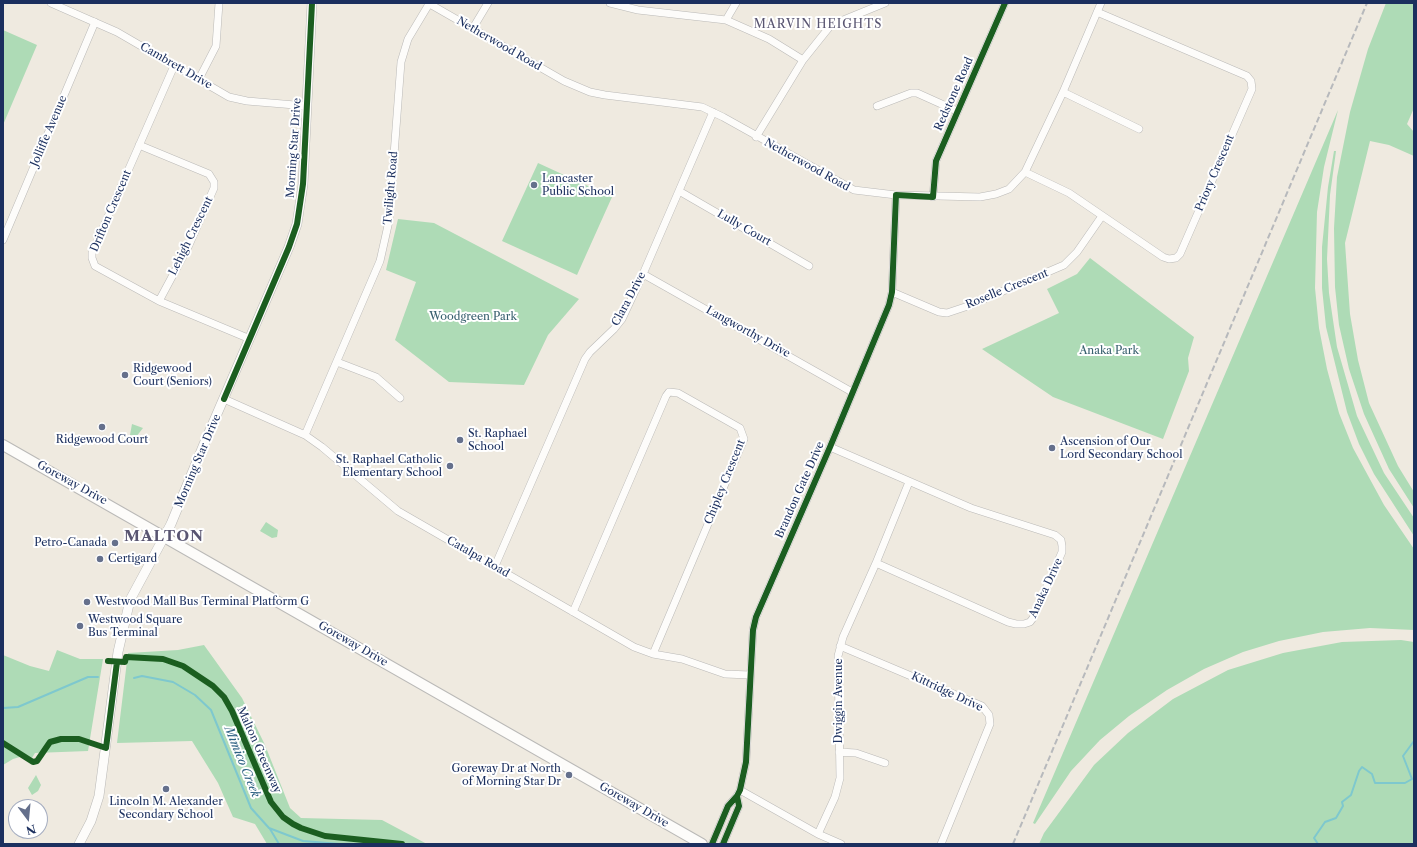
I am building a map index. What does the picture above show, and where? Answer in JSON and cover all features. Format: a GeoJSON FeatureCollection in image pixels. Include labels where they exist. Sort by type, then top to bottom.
{"type":"FeatureCollection","features":[{"type":"Feature","properties":{"kind":"main road","name":"Goreway Drive"},"geometry":{"type":"LineString","coordinates":[[3,445],[702,844]]}},
{"type":"Feature","properties":{"kind":"street","name":"Cambrett Drive"},"geometry":{"type":"LineString","coordinates":[[51,3],[117,32],[174,66],[238,100],[307,106]]}},
{"type":"Feature","properties":{"kind":"street"},"geometry":{"type":"LineString","coordinates":[[199,79],[216,46],[219,3]]}},
{"type":"Feature","properties":{"kind":"street","name":"Morning Star Drive"},"geometry":{"type":"LineString","coordinates":[[79,844],[91,821],[99,796],[118,652],[133,592],[164,537],[250,339],[289,247],[297,224],[303,184],[312,3]]}},
{"type":"Feature","properties":{"kind":"street","name":"Netherwood Road"},"geometry":{"type":"LineString","coordinates":[[428,3],[564,82],[590,92],[691,105],[713,112],[854,190],[896,195],[933,197],[980,197],[996,194],[1009,188],[1025,172],[1063,92],[1101,3]]}},
{"type":"Feature","properties":{"kind":"street","name":"Twilight Road"},"geometry":{"type":"LineString","coordinates":[[305,435],[380,261],[389,221],[401,62],[408,39],[428,3]]}},
{"type":"Feature","properties":{"kind":"street"},"geometry":{"type":"LineString","coordinates":[[473,28],[488,3]]}},
{"type":"Feature","properties":{"kind":"street"},"geometry":{"type":"LineString","coordinates":[[610,3],[638,10],[726,20],[769,39],[802,60]]}},
{"type":"Feature","properties":{"kind":"street"},"geometry":{"type":"LineString","coordinates":[[726,20],[736,3]]}},
{"type":"Feature","properties":{"kind":"street"},"geometry":{"type":"LineString","coordinates":[[756,137],[802,60],[831,25],[885,3]]}},
{"type":"Feature","properties":{"kind":"street","name":"Redstone Road"},"geometry":{"type":"LineString","coordinates":[[933,197],[936,160],[1005,3]]}},
{"type":"Feature","properties":{"kind":"street","name":"Priory Crescent"},"geometry":{"type":"LineString","coordinates":[[1025,172],[1069,193],[1163,257],[1169,259],[1176,258],[1180,254],[1252,89],[1251,81],[1247,76],[1097,12]]}},
{"type":"Feature","properties":{"kind":"street","name":"Jolliffe Avenue"},"geometry":{"type":"LineString","coordinates":[[3,240],[95,22]]}},
{"type":"Feature","properties":{"kind":"street","name":"Drifton Crescent"},"geometry":{"type":"LineString","coordinates":[[174,66],[92,252],[92,258],[95,266],[159,301],[250,339]]}},
{"type":"Feature","properties":{"kind":"street"},"geometry":{"type":"LineString","coordinates":[[1063,92],[1139,129]]}},
{"type":"Feature","properties":{"kind":"street"},"geometry":{"type":"LineString","coordinates":[[877,106],[911,93],[917,93],[957,111]]}},
{"type":"Feature","properties":{"kind":"street","name":"Clara Drive"},"geometry":{"type":"LineString","coordinates":[[495,566],[585,359],[622,319],[644,274],[713,112]]}},
{"type":"Feature","properties":{"kind":"street","name":"Lehigh Crescent"},"geometry":{"type":"LineString","coordinates":[[139,145],[209,174],[214,182],[214,188],[189,245],[159,301]]}},
{"type":"Feature","properties":{"kind":"street","name":"Lully Court"},"geometry":{"type":"LineString","coordinates":[[679,191],[808,266]]}},
{"type":"Feature","properties":{"kind":"street","name":"Brandon Gate Drive"},"geometry":{"type":"LineString","coordinates":[[722,844],[739,806],[739,793],[747,752],[753,630],[756,617],[830,447],[889,305],[892,292],[896,195]]}},
{"type":"Feature","properties":{"kind":"street","name":"Roselle Crescent"},"geometry":{"type":"LineString","coordinates":[[892,292],[939,312],[947,312],[968,306],[1064,265],[1077,252],[1102,216]]}},
{"type":"Feature","properties":{"kind":"street","name":"Langworthy Drive"},"geometry":{"type":"LineString","coordinates":[[644,274],[852,392]]}},
{"type":"Feature","properties":{"kind":"street"},"geometry":{"type":"LineString","coordinates":[[337,362],[376,377],[400,398]]}},
{"type":"Feature","properties":{"kind":"street","name":"Chipley Crescent"},"geometry":{"type":"LineString","coordinates":[[573,612],[666,396],[669,392],[678,392],[740,428],[744,439],[653,654]]}},
{"type":"Feature","properties":{"kind":"street","name":"Catalpa Road"},"geometry":{"type":"LineString","coordinates":[[224,399],[305,435],[398,511],[634,647],[653,654],[682,659],[725,674],[750,675]]}},
{"type":"Feature","properties":{"kind":"street","name":"Anaka Drive"},"geometry":{"type":"LineString","coordinates":[[830,447],[971,508],[1055,535],[1061,540],[1062,552],[1033,618],[1030,622],[1024,624],[1008,622],[876,564]]}},
{"type":"Feature","properties":{"kind":"street","name":"Dwiggin Avenue"},"geometry":{"type":"LineString","coordinates":[[818,834],[837,789],[840,778],[838,656],[840,646],[876,564],[909,482]]}},
{"type":"Feature","properties":{"kind":"street","name":"Kittridge Drive"},"geometry":{"type":"LineString","coordinates":[[840,646],[982,706],[989,715],[990,724],[940,844]]}},
{"type":"Feature","properties":{"kind":"street"},"geometry":{"type":"LineString","coordinates":[[839,752],[856,753],[885,763]]}},
{"type":"Feature","properties":{"kind":"street"},"geometry":{"type":"LineString","coordinates":[[739,793],[818,834],[841,844]]}},
{"type":"Feature","properties":{"kind":"street","name":"Brandon Gate Drive"},"geometry":{"type":"LineString","coordinates":[[712,844],[728,806],[739,793]]}},
{"type":"Feature","properties":{"kind":"green space"},"geometry":{"type":"Polygon","coordinates":[[[1386,3],[1414,3],[1414,108],[1407,124],[1414,132],[1414,156],[1389,145],[1370,141],[1345,243],[1350,314],[1358,360],[1369,403],[1398,466],[1414,492],[1414,508],[1389,469],[1364,414],[1349,369],[1339,325],[1335,287],[1334,228],[1337,177],[1350,112],[1368,49],[1386,3]]]}},
{"type":"Feature","properties":{"kind":"green space"},"geometry":{"type":"Polygon","coordinates":[[[3,30],[37,45],[3,125],[3,30]]]}},
{"type":"Feature","properties":{"kind":"green space"},"geometry":{"type":"Polygon","coordinates":[[[1338,110],[1324,167],[1317,212],[1315,288],[1319,328],[1327,369],[1339,413],[1353,448],[1384,505],[1414,549],[1414,630],[1370,628],[1323,632],[1279,641],[1243,652],[1204,669],[1167,690],[1129,716],[1100,740],[1071,771],[1035,824],[1033,823],[1338,110]]]}},
{"type":"Feature","properties":{"kind":"green space"},"geometry":{"type":"Polygon","coordinates":[[[1334,151],[1336,151],[1330,195],[1327,259],[1329,293],[1337,347],[1357,416],[1384,473],[1414,518],[1414,536],[1374,474],[1359,444],[1347,412],[1326,327],[1322,288],[1322,247],[1328,187],[1334,151]]]}},
{"type":"Feature","properties":{"kind":"green space"},"geometry":{"type":"Polygon","coordinates":[[[538,163],[612,197],[577,275],[502,241],[538,163]]]}},
{"type":"Feature","properties":{"kind":"green space","name":"Woodgreen Park"},"geometry":{"type":"Polygon","coordinates":[[[398,219],[434,223],[579,299],[548,335],[524,385],[449,382],[395,340],[416,282],[386,270],[398,219]]]}},
{"type":"Feature","properties":{"kind":"green space","name":"Anaka Park"},"geometry":{"type":"Polygon","coordinates":[[[1090,258],[1194,337],[1188,358],[1189,371],[1163,439],[1053,397],[982,349],[1059,313],[1047,289],[1077,274],[1090,258]]]}},
{"type":"Feature","properties":{"kind":"green space"},"geometry":{"type":"Polygon","coordinates":[[[132,424],[143,428],[136,437],[130,435],[132,424]]]}},
{"type":"Feature","properties":{"kind":"green space"},"geometry":{"type":"Polygon","coordinates":[[[266,522],[278,530],[277,537],[272,538],[260,531],[266,522]]]}},
{"type":"Feature","properties":{"kind":"green space"},"geometry":{"type":"Polygon","coordinates":[[[1401,640],[1414,642],[1414,844],[1039,844],[1044,833],[1094,765],[1128,733],[1173,699],[1228,670],[1283,653],[1342,642],[1401,640]]]}},
{"type":"Feature","properties":{"kind":"green space"},"geometry":{"type":"Polygon","coordinates":[[[204,645],[242,698],[265,745],[290,808],[301,818],[382,820],[427,844],[267,844],[255,824],[233,817],[218,783],[192,741],[117,743],[128,653],[178,650],[204,645]]]}},
{"type":"Feature","properties":{"kind":"green space"},"geometry":{"type":"Polygon","coordinates":[[[57,650],[80,659],[103,659],[88,751],[35,753],[32,758],[27,755],[13,759],[3,765],[3,655],[30,666],[49,671],[57,650]]]}},
{"type":"Feature","properties":{"kind":"green space"},"geometry":{"type":"Polygon","coordinates":[[[36,775],[41,785],[38,791],[32,795],[28,788],[36,775]]]}},
{"type":"Feature","properties":{"kind":"waterway","name":"Mimico Creek"},"geometry":{"type":"LineString","coordinates":[[134,678],[142,676],[173,682],[195,695],[211,710],[251,808],[269,828],[303,841],[340,844]]}},
{"type":"Feature","properties":{"kind":"waterway","name":"Mimico Creek"},"geometry":{"type":"LineString","coordinates":[[3,708],[18,707],[88,677],[98,677]]}},
{"type":"Feature","properties":{"kind":"waterway","name":"Mimico Creek"},"geometry":{"type":"LineString","coordinates":[[1318,844],[1314,838],[1325,822],[1336,818],[1343,806],[1342,802],[1351,795],[1359,771],[1362,767],[1372,774],[1375,783],[1405,783],[1412,779],[1403,756],[1414,741]]}},
{"type":"Feature","properties":{"kind":"waterway"},"geometry":{"type":"LineString","coordinates":[[270,829],[279,844]]}},
{"type":"Feature","properties":{"kind":"railway"},"geometry":{"type":"LineString","coordinates":[[1013,844],[1367,3]]}},
{"type":"Feature","properties":{"kind":"cycle path"},"geometry":{"type":"LineString","coordinates":[[224,399],[289,247],[297,224],[303,184],[312,3]]}},
{"type":"Feature","properties":{"kind":"cycle path"},"geometry":{"type":"LineString","coordinates":[[712,844],[728,806],[740,790],[746,762],[753,630],[756,617],[830,447],[889,305],[892,292],[896,195],[933,197],[936,161],[1005,3]]}},
{"type":"Feature","properties":{"kind":"cycle path","name":"Malton Greenway"},"geometry":{"type":"LineString","coordinates":[[108,661],[125,662],[126,657],[163,659],[183,666],[213,686],[224,697],[232,711],[271,802],[283,817],[293,824],[325,836],[402,844]]}},
{"type":"Feature","properties":{"kind":"cycle path"},"geometry":{"type":"LineString","coordinates":[[3,743],[33,762],[37,761],[50,742],[61,739],[79,739],[106,748],[117,662]]}},
{"type":"Feature","properties":{"kind":"cycle path"},"geometry":{"type":"LineString","coordinates":[[723,844],[739,806],[737,796]]}},
{"type":"Feature","properties":{"kind":"place","name":"Lancaster Public School"},"geometry":{"type":"Point","coordinates":[534,185]}},
{"type":"Feature","properties":{"kind":"place","name":"Ridgewood Court (Seniors)"},"geometry":{"type":"Point","coordinates":[125,375]}},
{"type":"Feature","properties":{"kind":"place","name":"Ridgewood Court"},"geometry":{"type":"Point","coordinates":[102,427]}},
{"type":"Feature","properties":{"kind":"place","name":"St. Raphael School"},"geometry":{"type":"Point","coordinates":[460,440]}},
{"type":"Feature","properties":{"kind":"place","name":"Ascension of Our Lord Secondary School"},"geometry":{"type":"Point","coordinates":[1052,448]}},
{"type":"Feature","properties":{"kind":"place","name":"St. Raphael Catholic Elementary School"},"geometry":{"type":"Point","coordinates":[450,466]}},
{"type":"Feature","properties":{"kind":"place","name":"Petro-Canada"},"geometry":{"type":"Point","coordinates":[115,543]}},
{"type":"Feature","properties":{"kind":"place","name":"Certigard"},"geometry":{"type":"Point","coordinates":[100,559]}},
{"type":"Feature","properties":{"kind":"place","name":"Westwood Mall Bus Terminal Platform G"},"geometry":{"type":"Point","coordinates":[87,602]}},
{"type":"Feature","properties":{"kind":"place","name":"Westwood Square Bus Terminal"},"geometry":{"type":"Point","coordinates":[80,626]}},
{"type":"Feature","properties":{"kind":"place","name":"Goreway Dr at North of Morning Star Dr"},"geometry":{"type":"Point","coordinates":[569,775]}},
{"type":"Feature","properties":{"kind":"place","name":"Lincoln M. Alexander Secondary School"},"geometry":{"type":"Point","coordinates":[166,789]}},
{"type":"Feature","properties":{"kind":"district","name":"MARVIN HEIGHTS"},"geometry":{"type":"Point","coordinates":[818,25]}},
{"type":"Feature","properties":{"kind":"district","name":"MALTON"},"geometry":{"type":"Point","coordinates":[164,537]}}]}
